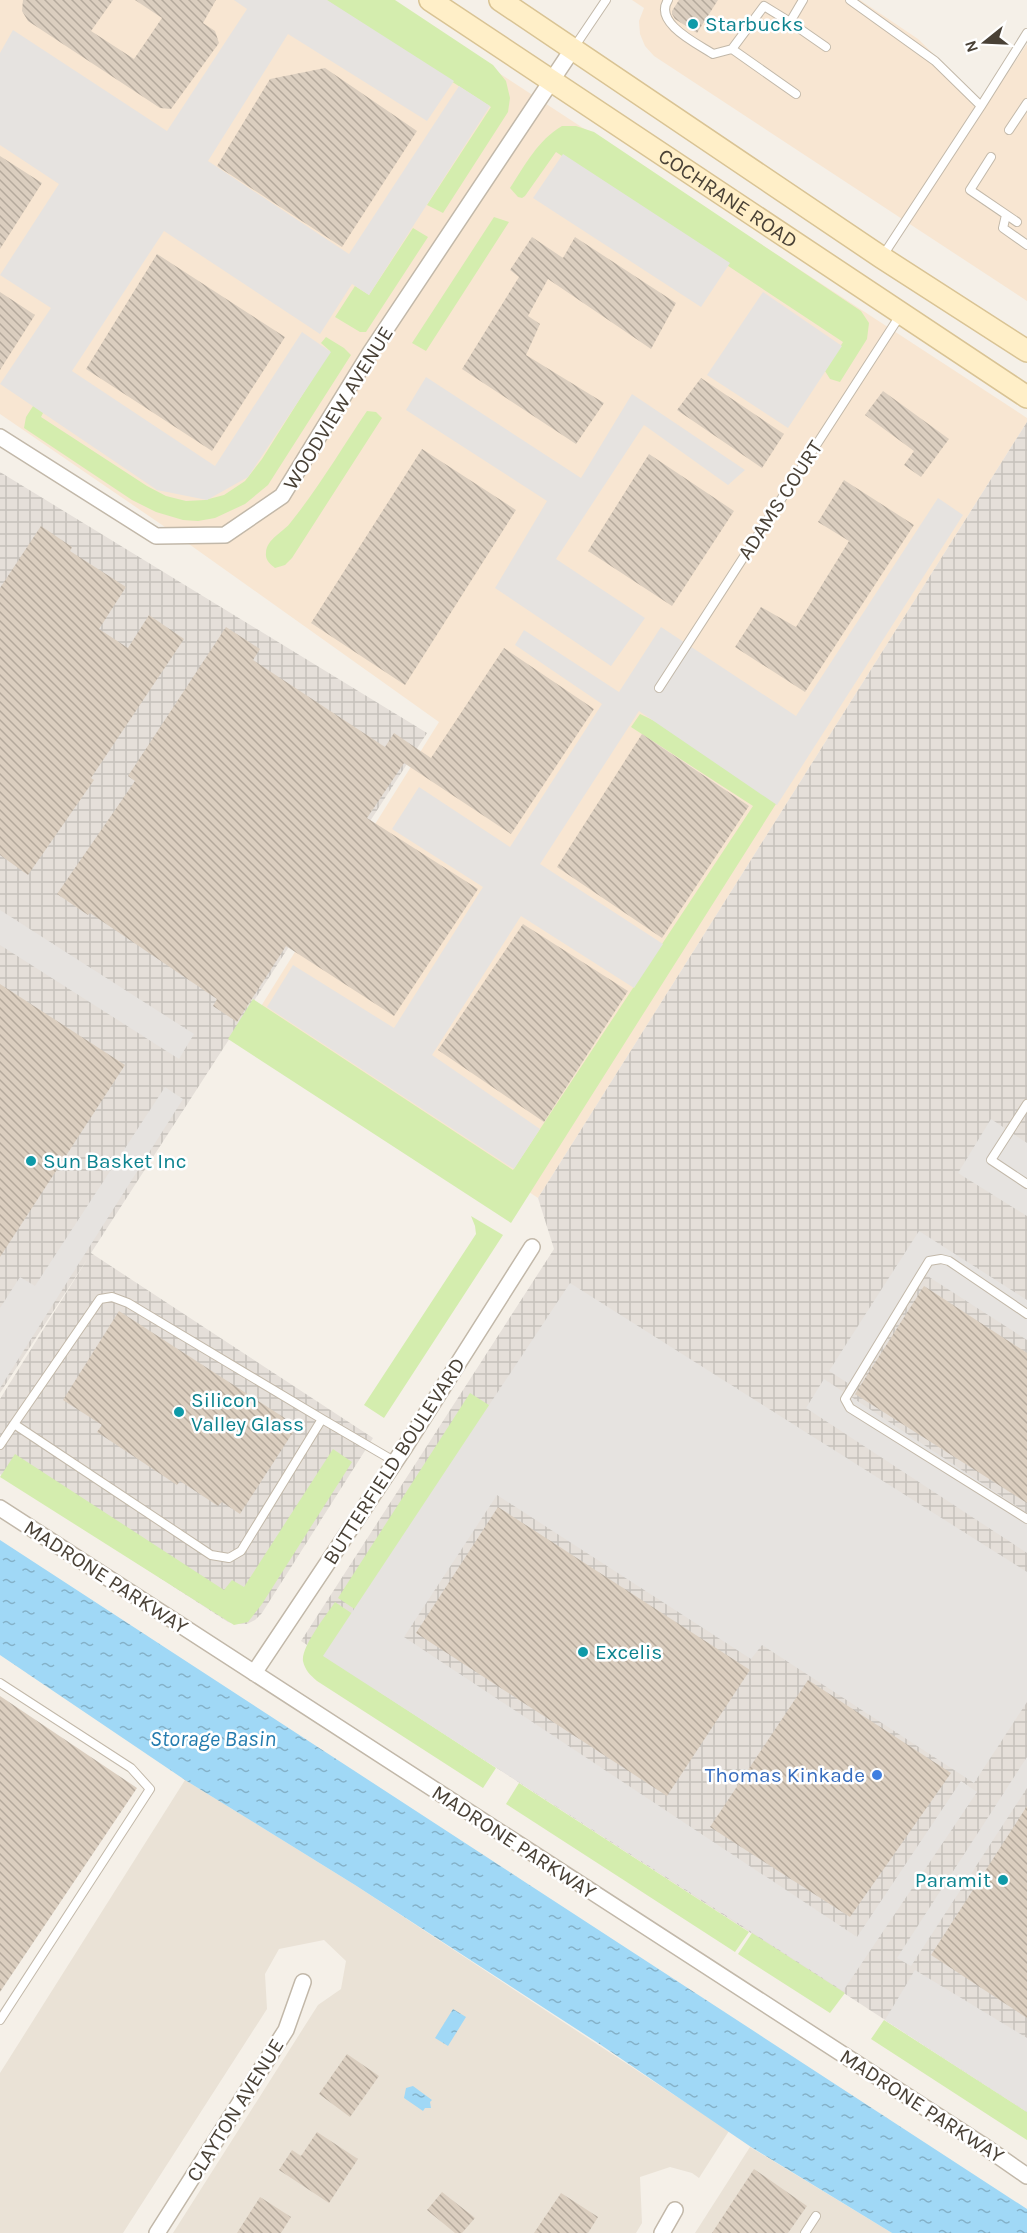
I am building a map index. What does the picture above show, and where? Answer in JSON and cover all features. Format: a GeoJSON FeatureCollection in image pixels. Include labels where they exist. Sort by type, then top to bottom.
{"type":"FeatureCollection","features":[{"type":"Feature","properties":{"kind":"main road","name":"COCHRANE ROAD"},"geometry":{"type":"LineString","coordinates":[[430,0],[1027,397]]}},
{"type":"Feature","properties":{"kind":"main road","name":"COCHRANE ROAD"},"geometry":{"type":"LineString","coordinates":[[500,0],[881,257],[1027,351]]}},
{"type":"Feature","properties":{"kind":"street","name":"WOODVIEW AVENUE"},"geometry":{"type":"LineString","coordinates":[[0,437],[156,536],[225,535],[236,528],[282,496],[370,353],[572,50]]}},
{"type":"Feature","properties":{"kind":"street","name":"BUTTERFIELD BOULEVARD"},"geometry":{"type":"LineString","coordinates":[[254,1673],[532,1247]]}},
{"type":"Feature","properties":{"kind":"street","name":"MADRONE PARKWAY"},"geometry":{"type":"LineString","coordinates":[[0,1508],[972,2138],[1027,2176]]}},
{"type":"Feature","properties":{"kind":"street","name":"CLAYTON AVENUE"},"geometry":{"type":"LineString","coordinates":[[157,2233],[286,2030],[303,1982]]}},
{"type":"Feature","properties":{"kind":"street"},"geometry":{"type":"LineString","coordinates":[[662,2233],[675,2210]]}},
{"type":"Feature","properties":{"kind":"lane"},"geometry":{"type":"LineString","coordinates":[[572,50],[606,0]]}},
{"type":"Feature","properties":{"kind":"lane"},"geometry":{"type":"LineString","coordinates":[[668,0],[665,4],[665,15],[670,25],[713,54],[732,49],[764,3],[826,47]]}},
{"type":"Feature","properties":{"kind":"lane"},"geometry":{"type":"LineString","coordinates":[[790,22],[803,0]]}},
{"type":"Feature","properties":{"kind":"lane"},"geometry":{"type":"LineString","coordinates":[[850,0],[935,61],[981,106]]}},
{"type":"Feature","properties":{"kind":"lane"},"geometry":{"type":"LineString","coordinates":[[881,257],[1027,33]]}},
{"type":"Feature","properties":{"kind":"lane"},"geometry":{"type":"LineString","coordinates":[[732,49],[796,94]]}},
{"type":"Feature","properties":{"kind":"lane"},"geometry":{"type":"LineString","coordinates":[[1009,130],[1027,103]]}},
{"type":"Feature","properties":{"kind":"lane"},"geometry":{"type":"LineString","coordinates":[[991,157],[970,190],[1017,222]]}},
{"type":"Feature","properties":{"kind":"lane"},"geometry":{"type":"LineString","coordinates":[[1006,215],[1003,228],[1027,245]]}},
{"type":"Feature","properties":{"kind":"lane","name":"ADAMS COURT"},"geometry":{"type":"LineString","coordinates":[[659,688],[902,313]]}},
{"type":"Feature","properties":{"kind":"lane"},"geometry":{"type":"LineString","coordinates":[[1027,1104],[991,1160],[1027,1184]]}},
{"type":"Feature","properties":{"kind":"lane"},"geometry":{"type":"LineString","coordinates":[[1027,1314],[949,1261],[941,1259],[929,1262],[845,1399],[850,1408],[1027,1519]]}},
{"type":"Feature","properties":{"kind":"lane"},"geometry":{"type":"LineString","coordinates":[[0,1445],[99,1299],[112,1297],[128,1303],[394,1461]]}},
{"type":"Feature","properties":{"kind":"lane"},"geometry":{"type":"LineString","coordinates":[[14,1424],[211,1555],[229,1558],[241,1551],[322,1419]]}},
{"type":"Feature","properties":{"kind":"lane"},"geometry":{"type":"LineString","coordinates":[[0,1683],[131,1768],[150,1789],[0,2020]]}},
{"type":"Feature","properties":{"kind":"lane"},"geometry":{"type":"LineString","coordinates":[[805,2233],[816,2216]]}},
{"type":"Feature","properties":{"kind":"shaded area"},"geometry":{"type":"Polygon","coordinates":[[[0,0],[387,0],[1027,418],[1027,422],[538,1198],[258,1011],[439,722],[165,527],[0,414],[0,0]]]}},
{"type":"Feature","properties":{"kind":"shaded area"},"geometry":{"type":"Polygon","coordinates":[[[234,0],[327,0],[454,81],[427,121],[288,34],[208,161],[349,254],[459,86],[490,106],[369,295],[352,284],[320,334],[164,231],[72,371],[215,466],[302,332],[331,352],[248,477],[207,500],[157,490],[0,384],[51,308],[0,275],[59,184],[0,145],[0,53],[13,30],[167,131],[247,9],[234,0]]]}},
{"type":"Feature","properties":{"kind":"shaded area"},"geometry":{"type":"Polygon","coordinates":[[[632,0],[860,0],[918,39],[986,105],[1027,44],[1027,301],[654,56],[645,46],[640,34],[639,21],[644,8],[632,0]]]}},
{"type":"Feature","properties":{"kind":"shaded area"},"geometry":{"type":"Polygon","coordinates":[[[563,154],[730,263],[701,307],[533,198],[563,154]]]}},
{"type":"Feature","properties":{"kind":"shaded area"},"geometry":{"type":"Polygon","coordinates":[[[763,292],[842,346],[788,428],[707,375],[763,292]]]}},
{"type":"Feature","properties":{"kind":"shaded area"},"geometry":{"type":"Polygon","coordinates":[[[426,377],[581,478],[632,394],[745,470],[728,485],[644,425],[556,559],[645,618],[611,666],[495,588],[547,501],[406,410],[426,377]]]}},
{"type":"Feature","properties":{"kind":"shaded area"},"geometry":{"type":"Polygon","coordinates":[[[1027,422],[1027,2112],[301,1641],[554,1249],[538,1198],[1027,422]]]}},
{"type":"Feature","properties":{"kind":"shaded area"},"geometry":{"type":"Polygon","coordinates":[[[0,472],[427,733],[91,1253],[373,1438],[262,1613],[247,1624],[228,1622],[0,1474],[0,1399],[88,1258],[0,1393],[0,472]]]}},
{"type":"Feature","properties":{"kind":"shaded area"},"geometry":{"type":"Polygon","coordinates":[[[938,498],[963,515],[777,805],[639,711],[540,864],[663,944],[634,988],[521,916],[432,1055],[540,1129],[514,1169],[267,1007],[293,965],[394,1028],[483,887],[392,829],[419,787],[510,847],[602,704],[515,645],[524,630],[619,692],[661,627],[796,716],[938,498]]]}},
{"type":"Feature","properties":{"kind":"shaded area"},"geometry":{"type":"Polygon","coordinates":[[[0,910],[194,1034],[179,1059],[0,945],[0,910]]]}},
{"type":"Feature","properties":{"kind":"shaded area"},"geometry":{"type":"Polygon","coordinates":[[[165,1087],[183,1099],[0,1388],[0,1308],[20,1277],[35,1286],[165,1087]]]}},
{"type":"Feature","properties":{"kind":"shaded area"},"geometry":{"type":"Polygon","coordinates":[[[991,1119],[1027,1143],[1027,1216],[958,1173],[991,1119]]]}},
{"type":"Feature","properties":{"kind":"shaded area"},"geometry":{"type":"Polygon","coordinates":[[[919,1231],[1027,1300],[1027,1340],[926,1275],[854,1387],[829,1371],[919,1231]]]}},
{"type":"Feature","properties":{"kind":"shaded area"},"geometry":{"type":"Polygon","coordinates":[[[570,1283],[1027,1572],[1027,1702],[974,1783],[762,1645],[751,1659],[497,1495],[404,1637],[857,1937],[961,1781],[977,1792],[843,1991],[323,1656],[570,1283]]]}},
{"type":"Feature","properties":{"kind":"shaded area"},"geometry":{"type":"Polygon","coordinates":[[[824,1379],[1027,1513],[1027,1553],[806,1408],[824,1379]]]}},
{"type":"Feature","properties":{"kind":"shaded area"},"geometry":{"type":"Polygon","coordinates":[[[1027,1757],[1027,1788],[911,1966],[897,1958],[1027,1757]]]}},
{"type":"Feature","properties":{"kind":"shaded area"},"geometry":{"type":"Polygon","coordinates":[[[185,1780],[355,1885],[729,2131],[699,2178],[692,2173],[670,2167],[640,2177],[642,2223],[636,2233],[173,2233],[318,2005],[341,1989],[346,1961],[324,1940],[279,1949],[265,1974],[267,2009],[123,2233],[0,2233],[0,2073],[185,1780]]]}},
{"type":"Feature","properties":{"kind":"shaded area"},"geometry":{"type":"Polygon","coordinates":[[[915,1970],[1027,2038],[1027,2112],[885,2020],[915,1970]]]}},
{"type":"Feature","properties":{"kind":"shaded area"},"geometry":{"type":"Polygon","coordinates":[[[750,2147],[892,2233],[695,2233],[750,2147]]]}},
{"type":"Feature","properties":{"kind":"green space"},"geometry":{"type":"Polygon","coordinates":[[[326,0],[395,0],[493,65],[506,81],[510,98],[508,112],[443,213],[427,205],[491,107],[326,0]]]}},
{"type":"Feature","properties":{"kind":"green space"},"geometry":{"type":"Polygon","coordinates":[[[562,126],[576,126],[594,132],[861,311],[869,323],[867,339],[840,382],[830,379],[825,371],[843,342],[556,152],[525,196],[518,197],[510,188],[539,146],[562,126]]]}},
{"type":"Feature","properties":{"kind":"green space"},"geometry":{"type":"Polygon","coordinates":[[[494,217],[509,222],[426,351],[412,343],[494,217]]]}},
{"type":"Feature","properties":{"kind":"green space"},"geometry":{"type":"Polygon","coordinates":[[[413,228],[428,237],[366,332],[360,332],[335,317],[355,286],[369,295],[413,228]]]}},
{"type":"Feature","properties":{"kind":"green space"},"geometry":{"type":"Polygon","coordinates":[[[326,337],[351,355],[268,485],[245,504],[215,518],[198,521],[183,520],[156,512],[132,500],[24,428],[26,417],[37,400],[47,405],[41,417],[166,496],[186,501],[205,500],[224,495],[245,481],[262,459],[330,351],[321,343],[326,337]]]}},
{"type":"Feature","properties":{"kind":"green space"},"geometry":{"type":"Polygon","coordinates":[[[367,411],[376,412],[382,418],[292,558],[285,565],[275,568],[266,558],[269,544],[288,526],[301,509],[367,411]]]}},
{"type":"Feature","properties":{"kind":"green space"},"geometry":{"type":"Polygon","coordinates":[[[640,714],[663,725],[781,796],[511,1223],[228,1039],[253,999],[513,1170],[753,806],[631,727],[640,714]]]}},
{"type":"Feature","properties":{"kind":"green space"},"geometry":{"type":"Polygon","coordinates":[[[471,1216],[503,1235],[384,1418],[364,1405],[476,1234],[471,1216]]]}},
{"type":"Feature","properties":{"kind":"green space"},"geometry":{"type":"Polygon","coordinates":[[[470,1393],[492,1407],[359,1612],[338,1598],[470,1393]]]}},
{"type":"Feature","properties":{"kind":"green space"},"geometry":{"type":"Polygon","coordinates":[[[333,1449],[352,1462],[262,1604],[248,1622],[234,1625],[0,1477],[15,1454],[224,1590],[232,1580],[244,1587],[333,1449]]]}},
{"type":"Feature","properties":{"kind":"green space"},"geometry":{"type":"Polygon","coordinates":[[[335,1602],[369,1625],[378,1691],[496,1768],[483,1788],[317,1681],[308,1672],[303,1655],[315,1631],[335,1602]]]}},
{"type":"Feature","properties":{"kind":"green space"},"geometry":{"type":"Polygon","coordinates":[[[519,1783],[749,1932],[735,1952],[506,1804],[519,1783]]]}},
{"type":"Feature","properties":{"kind":"green space"},"geometry":{"type":"Polygon","coordinates":[[[752,1933],[845,1993],[830,2013],[738,1954],[752,1933]]]}},
{"type":"Feature","properties":{"kind":"green space"},"geometry":{"type":"Polygon","coordinates":[[[884,2020],[1027,2112],[1027,2140],[871,2039],[884,2020]]]}},
{"type":"Feature","properties":{"kind":"water","name":"Storage Basin"},"geometry":{"type":"Polygon","coordinates":[[[0,1540],[1027,2209],[1027,2233],[892,2233],[751,2147],[598,2043],[355,1885],[185,1780],[0,1655],[0,1540]]]}},
{"type":"Feature","properties":{"kind":"water"},"geometry":{"type":"Polygon","coordinates":[[[453,2009],[466,2017],[448,2046],[435,2038],[453,2009]]]}},
{"type":"Feature","properties":{"kind":"water"},"geometry":{"type":"Polygon","coordinates":[[[413,2086],[432,2100],[431,2108],[425,2108],[423,2111],[404,2098],[406,2088],[413,2086]]]}},
{"type":"Feature","properties":{"kind":"building"},"geometry":{"type":"Polygon","coordinates":[[[23,0],[113,0],[91,31],[134,59],[162,18],[135,0],[216,0],[203,23],[215,31],[219,43],[171,109],[160,108],[28,21],[22,11],[23,0]]]}},
{"type":"Feature","properties":{"kind":"building","name":"Starbucks"},"geometry":{"type":"Polygon","coordinates":[[[679,0],[718,0],[697,33],[675,19],[672,14],[679,0]]]}},
{"type":"Feature","properties":{"kind":"building"},"geometry":{"type":"Polygon","coordinates":[[[325,68],[417,131],[342,247],[217,166],[270,79],[325,68]]]}},
{"type":"Feature","properties":{"kind":"building"},"geometry":{"type":"Polygon","coordinates":[[[0,156],[42,183],[0,249],[0,156]]]}},
{"type":"Feature","properties":{"kind":"building"},"geometry":{"type":"Polygon","coordinates":[[[532,237],[563,258],[575,237],[676,303],[651,349],[548,279],[528,316],[540,324],[526,355],[604,403],[576,444],[462,369],[519,277],[510,270],[532,237]]]}},
{"type":"Feature","properties":{"kind":"building"},"geometry":{"type":"Polygon","coordinates":[[[157,254],[285,337],[212,451],[86,369],[157,254]]]}},
{"type":"Feature","properties":{"kind":"building"},"geometry":{"type":"Polygon","coordinates":[[[0,292],[35,315],[0,370],[0,292]]]}},
{"type":"Feature","properties":{"kind":"building"},"geometry":{"type":"Polygon","coordinates":[[[701,378],[784,434],[762,468],[677,410],[701,378]]]}},
{"type":"Feature","properties":{"kind":"building"},"geometry":{"type":"Polygon","coordinates":[[[883,391],[949,439],[921,477],[904,465],[914,451],[865,415],[883,391]]]}},
{"type":"Feature","properties":{"kind":"building"},"geometry":{"type":"Polygon","coordinates":[[[422,449],[516,510],[405,685],[311,623],[422,449]]]}},
{"type":"Feature","properties":{"kind":"building"},"geometry":{"type":"Polygon","coordinates":[[[649,454],[734,511],[672,606],[588,551],[649,454]]]}},
{"type":"Feature","properties":{"kind":"building"},"geometry":{"type":"Polygon","coordinates":[[[844,480],[914,525],[805,692],[735,647],[761,607],[796,627],[849,541],[818,522],[844,480]]]}},
{"type":"Feature","properties":{"kind":"building"},"geometry":{"type":"Polygon","coordinates":[[[41,526],[72,547],[70,551],[126,587],[99,629],[128,648],[149,615],[184,639],[91,778],[94,780],[28,875],[0,855],[0,588],[41,526]]]}},
{"type":"Feature","properties":{"kind":"building"},"geometry":{"type":"Polygon","coordinates":[[[226,627],[260,649],[253,660],[385,747],[394,733],[431,758],[504,648],[594,709],[511,834],[404,763],[367,818],[478,889],[394,1016],[286,946],[237,1022],[213,1006],[217,999],[90,913],[88,915],[57,894],[135,781],[128,776],[226,627]]]}},
{"type":"Feature","properties":{"kind":"building"},"geometry":{"type":"Polygon","coordinates":[[[642,734],[749,806],[662,938],[557,867],[642,734]]]}},
{"type":"Feature","properties":{"kind":"building"},"geometry":{"type":"Polygon","coordinates":[[[523,924],[628,991],[544,1122],[438,1050],[523,924]]]}},
{"type":"Feature","properties":{"kind":"building","name":"Sun Basket Inc"},"geometry":{"type":"Polygon","coordinates":[[[0,984],[125,1065],[0,1257],[0,984]]]}},
{"type":"Feature","properties":{"kind":"building"},"geometry":{"type":"Polygon","coordinates":[[[924,1286],[1027,1353],[1027,1503],[855,1394],[924,1286]]]}},
{"type":"Feature","properties":{"kind":"building","name":"Silicon Valley Glass"},"geometry":{"type":"Polygon","coordinates":[[[119,1311],[297,1426],[240,1514],[222,1502],[218,1506],[180,1481],[177,1485],[97,1432],[102,1425],[63,1400],[119,1311]]]}},
{"type":"Feature","properties":{"kind":"building","name":"Excelis"},"geometry":{"type":"Polygon","coordinates":[[[498,1507],[750,1670],[667,1796],[416,1633],[498,1507]]]}},
{"type":"Feature","properties":{"kind":"building"},"geometry":{"type":"Polygon","coordinates":[[[808,1680],[951,1773],[850,1917],[710,1827],[808,1680]]]}},
{"type":"Feature","properties":{"kind":"building"},"geometry":{"type":"Polygon","coordinates":[[[0,1696],[137,1788],[0,1992],[0,1696]]]}},
{"type":"Feature","properties":{"kind":"building","name":"Paramit"},"geometry":{"type":"Polygon","coordinates":[[[1027,1806],[1027,2018],[931,1955],[1027,1806]]]}},
{"type":"Feature","properties":{"kind":"building"},"geometry":{"type":"Polygon","coordinates":[[[347,2054],[379,2076],[350,2117],[319,2094],[347,2054]]]}},
{"type":"Feature","properties":{"kind":"building"},"geometry":{"type":"Polygon","coordinates":[[[317,2132],[358,2159],[329,2203],[279,2170],[292,2150],[301,2156],[317,2132]]]}},
{"type":"Feature","properties":{"kind":"building"},"geometry":{"type":"Polygon","coordinates":[[[754,2169],[807,2206],[788,2233],[712,2233],[754,2169]]]}},
{"type":"Feature","properties":{"kind":"building"},"geometry":{"type":"Polygon","coordinates":[[[442,2192],[475,2218],[462,2233],[455,2233],[427,2210],[442,2192]]]}},
{"type":"Feature","properties":{"kind":"building"},"geometry":{"type":"Polygon","coordinates":[[[561,2193],[598,2217],[588,2233],[534,2233],[561,2193]]]}},
{"type":"Feature","properties":{"kind":"building"},"geometry":{"type":"Polygon","coordinates":[[[260,2197],[291,2217],[281,2233],[237,2233],[260,2197]]]}},
{"type":"Feature","properties":{"kind":"place","name":"Starbucks"},"geometry":{"type":"Point","coordinates":[693,24]}},
{"type":"Feature","properties":{"kind":"place","name":"Sun Basket Inc"},"geometry":{"type":"Point","coordinates":[31,1161]}},
{"type":"Feature","properties":{"kind":"place","name":"Silicon Valley Glass"},"geometry":{"type":"Point","coordinates":[179,1412]}},
{"type":"Feature","properties":{"kind":"place","name":"Excelis"},"geometry":{"type":"Point","coordinates":[583,1652]}},
{"type":"Feature","properties":{"kind":"place","name":"Thomas Kinkade"},"geometry":{"type":"Point","coordinates":[877,1775]}},
{"type":"Feature","properties":{"kind":"place","name":"Paramit"},"geometry":{"type":"Point","coordinates":[1003,1880]}}]}
